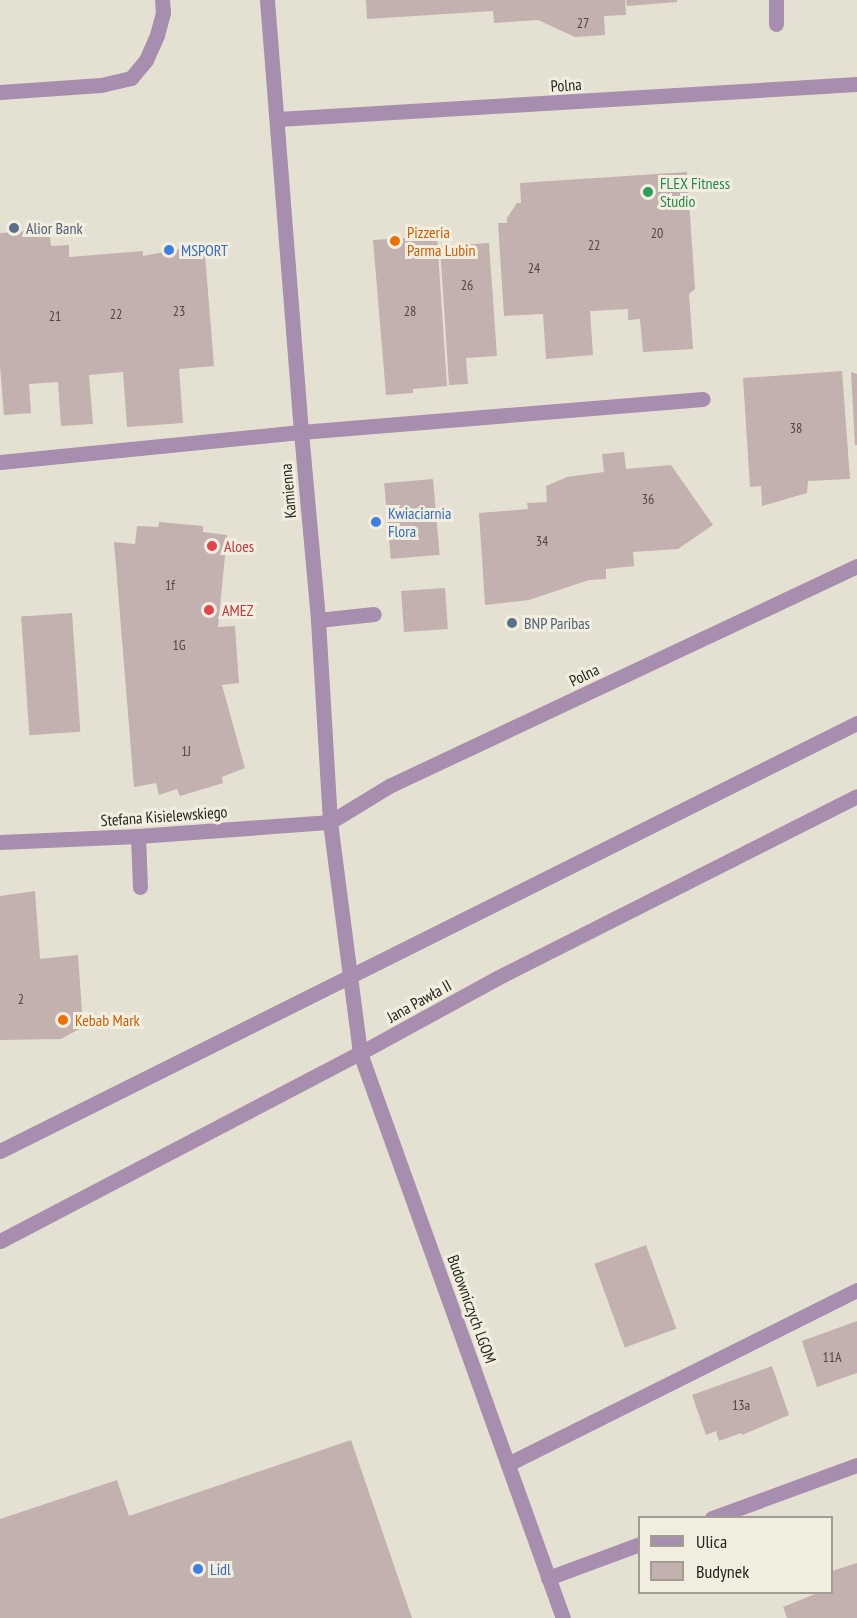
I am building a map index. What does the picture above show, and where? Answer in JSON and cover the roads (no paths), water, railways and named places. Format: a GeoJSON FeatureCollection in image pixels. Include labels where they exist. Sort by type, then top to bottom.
{"type":"FeatureCollection","features":[{"type":"Feature","properties":{"kind":"street"},"geometry":{"type":"LineString","coordinates":[[0,92],[101,85],[131,78],[146,60],[157,34],[163,13],[162,0]]}},
{"type":"Feature","properties":{"kind":"street","name":"Kamienna"},"geometry":{"type":"LineString","coordinates":[[267,0],[318,620],[330,822],[342,904],[348,978]]}},
{"type":"Feature","properties":{"kind":"street"},"geometry":{"type":"LineString","coordinates":[[776,0],[776,24]]}},
{"type":"Feature","properties":{"kind":"street","name":"Polna"},"geometry":{"type":"LineString","coordinates":[[278,119],[857,84]]}},
{"type":"Feature","properties":{"kind":"street"},"geometry":{"type":"LineString","coordinates":[[0,462],[301,432],[704,399]]}},
{"type":"Feature","properties":{"kind":"street","name":"Polna"},"geometry":{"type":"LineString","coordinates":[[330,822],[388,786],[857,566]]}},
{"type":"Feature","properties":{"kind":"street"},"geometry":{"type":"LineString","coordinates":[[318,620],[374,614]]}},
{"type":"Feature","properties":{"kind":"street"},"geometry":{"type":"LineString","coordinates":[[0,1151],[857,723]]}},
{"type":"Feature","properties":{"kind":"street","name":"Jana Pawła II"},"geometry":{"type":"LineString","coordinates":[[0,1241],[360,1053],[497,978],[857,796]]}},
{"type":"Feature","properties":{"kind":"street","name":"Stefana Kisielewskiego"},"geometry":{"type":"LineString","coordinates":[[0,842],[138,836],[330,822]]}},
{"type":"Feature","properties":{"kind":"street"},"geometry":{"type":"LineString","coordinates":[[138,836],[140,887]]}},
{"type":"Feature","properties":{"kind":"street","name":"Budowniczych LGOM"},"geometry":{"type":"LineString","coordinates":[[348,978],[360,1053],[563,1618]]}},
{"type":"Feature","properties":{"kind":"street"},"geometry":{"type":"LineString","coordinates":[[508,1464],[857,1290]]}},
{"type":"Feature","properties":{"kind":"street"},"geometry":{"type":"LineString","coordinates":[[717,1516],[857,1465]]}},
{"type":"Feature","properties":{"kind":"street"},"geometry":{"type":"LineString","coordinates":[[548,1578],[638,1544]]}},
{"type":"Feature","properties":{"kind":"place","name":"FLEX Fitness Studio"},"geometry":{"type":"Point","coordinates":[648,192]}},
{"type":"Feature","properties":{"kind":"place","name":"Alior Bank"},"geometry":{"type":"Point","coordinates":[14,228]}},
{"type":"Feature","properties":{"kind":"place","name":"Pizzeria Parma Lubin"},"geometry":{"type":"Point","coordinates":[395,241]}},
{"type":"Feature","properties":{"kind":"place","name":"MSPORT"},"geometry":{"type":"Point","coordinates":[169,250]}},
{"type":"Feature","properties":{"kind":"place","name":"Kwiaciarnia Flora"},"geometry":{"type":"Point","coordinates":[376,522]}},
{"type":"Feature","properties":{"kind":"place","name":"Aloes"},"geometry":{"type":"Point","coordinates":[212,546]}},
{"type":"Feature","properties":{"kind":"place","name":"AMEZ"},"geometry":{"type":"Point","coordinates":[209,610]}},
{"type":"Feature","properties":{"kind":"place","name":"BNP Paribas"},"geometry":{"type":"Point","coordinates":[512,623]}},
{"type":"Feature","properties":{"kind":"place","name":"Kebab Mark"},"geometry":{"type":"Point","coordinates":[63,1020]}},
{"type":"Feature","properties":{"kind":"place","name":"Lidl"},"geometry":{"type":"Point","coordinates":[198,1569]}}]}
